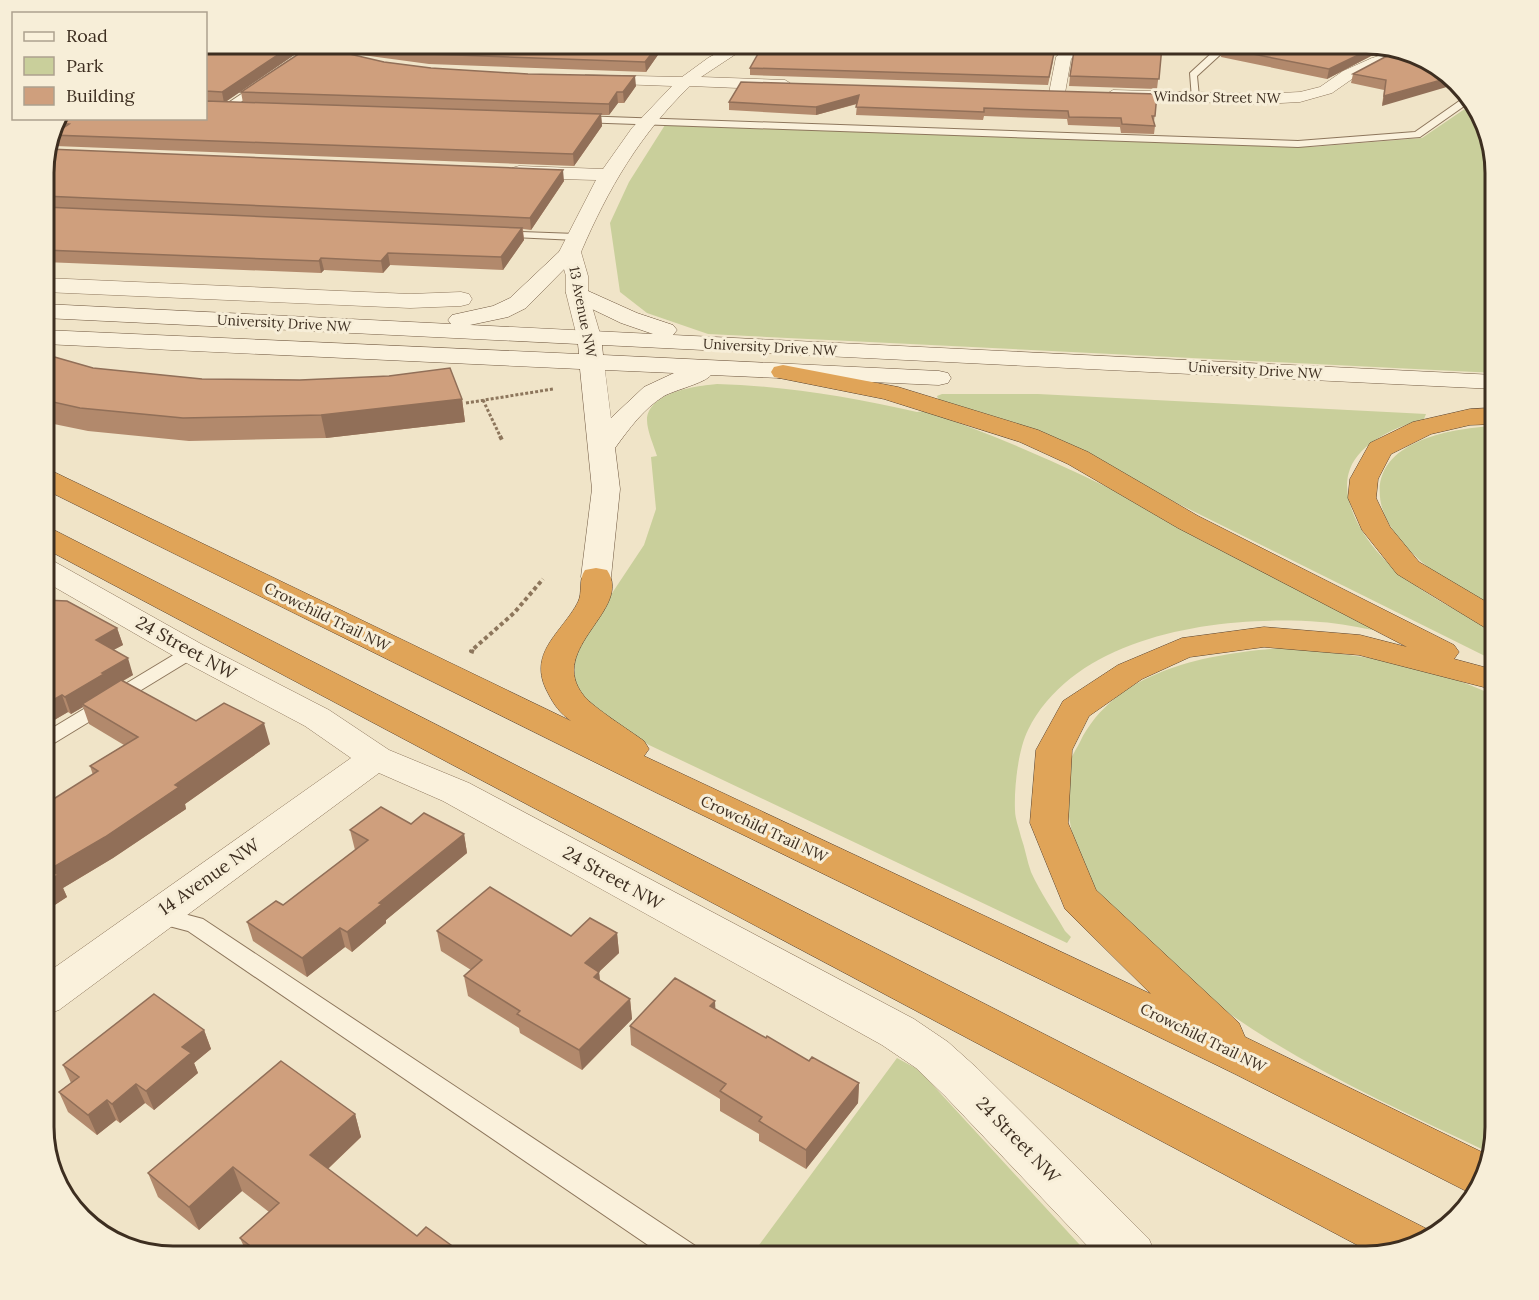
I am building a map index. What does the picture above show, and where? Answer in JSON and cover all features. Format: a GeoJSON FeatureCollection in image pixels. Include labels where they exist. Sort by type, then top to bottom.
{"type":"FeatureCollection","features":[{"type":"Feature","properties":{"kind":"highway"},"geometry":{"type":"LineString","coordinates":[[783,372],[889,392],[1029,436],[1077,458],[1188,522],[1485,674]]}},
{"type":"Feature","properties":{"kind":"highway"},"geometry":{"type":"LineString","coordinates":[[1485,416],[1470,417],[1422,428],[1380,449],[1364,479],[1362,498],[1377,530],[1408,568],[1485,614]]}},
{"type":"Feature","properties":{"kind":"highway","name":"Crowchild Trail NW"},"geometry":{"type":"LineString","coordinates":[[54,483],[670,784],[1251,1061],[1476,1173]]}},
{"type":"Feature","properties":{"kind":"highway"},"geometry":{"type":"LineString","coordinates":[[54,541],[1400,1241]]}},
{"type":"Feature","properties":{"kind":"highway"},"geometry":{"type":"LineString","coordinates":[[596,578],[595,600],[564,645],[557,663],[560,684],[571,704],[618,737],[670,784]]}},
{"type":"Feature","properties":{"kind":"highway"},"geometry":{"type":"LineString","coordinates":[[1251,1061],[1190,1007],[1079,898],[1049,823],[1054,750],[1075,710],[1130,672],[1182,648],[1264,637],[1360,645],[1485,677]]}},
{"type":"Feature","properties":{"kind":"street"},"geometry":{"type":"LineString","coordinates":[[325,54],[364,62]]}},
{"type":"Feature","properties":{"kind":"street"},"geometry":{"type":"LineString","coordinates":[[390,328],[480,317],[500,312],[518,303],[573,244],[606,175],[645,122],[685,82],[707,64],[724,54]]}},
{"type":"Feature","properties":{"kind":"street"},"geometry":{"type":"LineString","coordinates":[[1057,93],[1060,56],[1063,54]]}},
{"type":"Feature","properties":{"kind":"street","name":"Windsor Street NW"},"geometry":{"type":"LineString","coordinates":[[1094,94],[1262,99],[1311,95],[1326,90],[1349,74],[1392,57]]}},
{"type":"Feature","properties":{"kind":"street"},"geometry":{"type":"LineString","coordinates":[[580,78],[807,85]]}},
{"type":"Feature","properties":{"kind":"street"},"geometry":{"type":"LineString","coordinates":[[1040,92],[1074,93]]}},
{"type":"Feature","properties":{"kind":"street"},"geometry":{"type":"LineString","coordinates":[[498,171],[606,175]]}},
{"type":"Feature","properties":{"kind":"street","name":"13 Avenue NW"},"geometry":{"type":"LineString","coordinates":[[573,244],[577,293],[591,349],[606,489],[596,578]]}},
{"type":"Feature","properties":{"kind":"street","name":"University Drive NW"},"geometry":{"type":"LineString","coordinates":[[54,285],[410,301],[461,299]]}},
{"type":"Feature","properties":{"kind":"street"},"geometry":{"type":"LineString","coordinates":[[577,293],[628,318],[735,357]]}},
{"type":"Feature","properties":{"kind":"street","name":"University Drive NW"},"geometry":{"type":"LineString","coordinates":[[54,311],[390,328],[591,349]]}},
{"type":"Feature","properties":{"kind":"street","name":"University Drive NW"},"geometry":{"type":"LineString","coordinates":[[54,337],[591,349],[735,357],[1485,382]]}},
{"type":"Feature","properties":{"kind":"street"},"geometry":{"type":"LineString","coordinates":[[601,448],[637,403],[662,385],[701,373],[735,357]]}},
{"type":"Feature","properties":{"kind":"street","name":"University Drive NW"},"geometry":{"type":"LineString","coordinates":[[735,357],[783,372],[1485,402]]}},
{"type":"Feature","properties":{"kind":"street","name":"24 Street NW"},"geometry":{"type":"LineString","coordinates":[[54,574],[191,652],[317,718],[376,758],[456,792],[898,1032],[932,1055],[961,1082],[1120,1246]]}},
{"type":"Feature","properties":{"kind":"street","name":"14 Avenue NW"},"geometry":{"type":"LineString","coordinates":[[54,991],[376,758]]}},
{"type":"Feature","properties":{"kind":"lane"},"geometry":{"type":"LineString","coordinates":[[1195,97],[1193,75],[1216,54]]}},
{"type":"Feature","properties":{"kind":"lane"},"geometry":{"type":"LineString","coordinates":[[228,107],[266,81]]}},
{"type":"Feature","properties":{"kind":"lane"},"geometry":{"type":"LineString","coordinates":[[571,119],[1298,144],[1417,135],[1462,103]]}},
{"type":"Feature","properties":{"kind":"lane"},"geometry":{"type":"LineString","coordinates":[[217,107],[251,108]]}},
{"type":"Feature","properties":{"kind":"lane"},"geometry":{"type":"LineString","coordinates":[[481,233],[573,244]]}},
{"type":"Feature","properties":{"kind":"lane"},"geometry":{"type":"LineString","coordinates":[[54,735],[191,652]]}},
{"type":"Feature","properties":{"kind":"lane"},"geometry":{"type":"LineString","coordinates":[[157,914],[195,925],[671,1246]]}},
{"type":"Feature","properties":{"kind":"path"},"geometry":{"type":"LineString","coordinates":[[466,403],[561,388]]}},
{"type":"Feature","properties":{"kind":"path"},"geometry":{"type":"LineString","coordinates":[[483,400],[502,442]]}},
{"type":"Feature","properties":{"kind":"path"},"geometry":{"type":"LineString","coordinates":[[471,651],[514,613],[543,579]]}},
{"type":"Feature","properties":{"kind":"green space"},"geometry":{"type":"Polygon","coordinates":[[[1465,109],[1479,135],[1485,165],[1485,373],[708,334],[647,313],[620,292],[610,223],[629,182],[665,125],[1311,147],[1422,138],[1465,109]]]}},
{"type":"Feature","properties":{"kind":"green space"},"geometry":{"type":"Polygon","coordinates":[[[717,384],[793,390],[843,397],[917,412],[925,411],[984,433],[1042,457],[1156,512],[1379,631],[1342,624],[1282,621],[1241,622],[1198,627],[1156,637],[1117,651],[1081,671],[1051,697],[1025,738],[1016,780],[1015,813],[1031,872],[1065,931],[1071,937],[1067,943],[649,745],[597,714],[575,684],[575,649],[644,545],[656,509],[651,457],[657,456],[647,424],[649,410],[655,403],[674,392],[717,384]]]}},
{"type":"Feature","properties":{"kind":"green space"},"geometry":{"type":"Polygon","coordinates":[[[942,394],[1038,394],[1426,414],[1424,419],[1381,436],[1355,459],[1347,481],[1351,507],[1362,532],[1370,543],[1399,573],[1438,600],[1485,625],[1485,656],[1074,452],[939,401],[937,396],[942,394]]]}},
{"type":"Feature","properties":{"kind":"green space"},"geometry":{"type":"Polygon","coordinates":[[[1485,427],[1485,604],[1461,591],[1424,564],[1408,549],[1384,515],[1380,497],[1382,478],[1390,462],[1403,450],[1439,434],[1485,427]]]}},
{"type":"Feature","properties":{"kind":"green space"},"geometry":{"type":"Polygon","coordinates":[[[1280,648],[1363,657],[1417,668],[1485,692],[1485,1135],[1483,1150],[1347,1084],[1244,1024],[1204,995],[1113,912],[1093,887],[1085,871],[1072,834],[1067,778],[1072,757],[1096,717],[1116,697],[1166,670],[1195,661],[1280,648]]]}},
{"type":"Feature","properties":{"kind":"green space"},"geometry":{"type":"Polygon","coordinates":[[[897,1058],[919,1070],[1081,1246],[758,1246],[897,1058]]]}},
{"type":"Feature","properties":{"kind":"building"},"geometry":{"type":"Polygon","coordinates":[[[207,54],[279,54],[222,92],[207,91],[207,54]]]}},
{"type":"Feature","properties":{"kind":"building"},"geometry":{"type":"Polygon","coordinates":[[[298,54],[350,54],[384,62],[431,68],[528,74],[635,76],[623,92],[617,92],[609,104],[241,92],[298,54]]]}},
{"type":"Feature","properties":{"kind":"building"},"geometry":{"type":"Polygon","coordinates":[[[428,54],[651,54],[645,62],[428,54]]]}},
{"type":"Feature","properties":{"kind":"building"},"geometry":{"type":"Polygon","coordinates":[[[758,54],[1054,54],[1049,77],[750,68],[758,54]]]}},
{"type":"Feature","properties":{"kind":"building"},"geometry":{"type":"Polygon","coordinates":[[[1074,54],[1161,54],[1159,79],[1070,76],[1074,54]]]}},
{"type":"Feature","properties":{"kind":"building"},"geometry":{"type":"Polygon","coordinates":[[[1253,54],[1360,54],[1329,69],[1253,54]]]}},
{"type":"Feature","properties":{"kind":"building"},"geometry":{"type":"Polygon","coordinates":[[[1389,56],[1419,66],[1440,80],[1384,96],[1386,80],[1353,74],[1389,56]]]}},
{"type":"Feature","properties":{"kind":"building"},"geometry":{"type":"Polygon","coordinates":[[[741,82],[1157,94],[1155,116],[1152,116],[1155,126],[1122,124],[1121,118],[1069,117],[1068,111],[984,108],[984,112],[856,107],[859,95],[816,107],[729,102],[741,82]]]}},
{"type":"Feature","properties":{"kind":"building"},"geometry":{"type":"Polygon","coordinates":[[[207,101],[601,114],[573,154],[60,135],[63,128],[69,124],[65,124],[66,120],[207,120],[207,101]]]}},
{"type":"Feature","properties":{"kind":"building"},"geometry":{"type":"Polygon","coordinates":[[[57,149],[563,170],[530,218],[54,196],[54,165],[57,149]]]}},
{"type":"Feature","properties":{"kind":"building"},"geometry":{"type":"Polygon","coordinates":[[[54,207],[522,228],[501,257],[388,253],[381,261],[321,258],[319,261],[54,250],[54,207]]]}},
{"type":"Feature","properties":{"kind":"building"},"geometry":{"type":"Polygon","coordinates":[[[54,357],[93,368],[202,379],[300,380],[389,376],[450,368],[462,399],[321,415],[183,418],[80,408],[54,402],[54,357]]]}},
{"type":"Feature","properties":{"kind":"building"},"geometry":{"type":"Polygon","coordinates":[[[54,600],[67,601],[117,628],[96,640],[128,658],[65,697],[62,695],[54,699],[54,600]]]}},
{"type":"Feature","properties":{"kind":"building"},"geometry":{"type":"Polygon","coordinates":[[[121,680],[196,721],[224,703],[264,723],[175,785],[179,787],[105,837],[54,867],[54,799],[98,771],[90,766],[138,737],[82,704],[121,680]]]}},
{"type":"Feature","properties":{"kind":"building"},"geometry":{"type":"Polygon","coordinates":[[[381,807],[411,824],[424,813],[464,834],[347,932],[340,928],[302,958],[247,922],[276,901],[283,905],[368,840],[350,830],[381,807]]]}},
{"type":"Feature","properties":{"kind":"building"},"geometry":{"type":"Polygon","coordinates":[[[490,887],[571,936],[590,918],[617,933],[585,963],[599,972],[594,977],[630,999],[579,1050],[517,1014],[520,1011],[464,976],[482,960],[437,931],[490,887]]]}},
{"type":"Feature","properties":{"kind":"building"},"geometry":{"type":"Polygon","coordinates":[[[675,978],[715,1001],[710,1006],[766,1038],[767,1036],[809,1061],[812,1057],[859,1083],[806,1150],[759,1121],[762,1117],[720,1091],[726,1084],[630,1026],[675,978]]]}},
{"type":"Feature","properties":{"kind":"building"},"geometry":{"type":"Polygon","coordinates":[[[154,994],[204,1030],[182,1047],[191,1053],[146,1091],[136,1084],[112,1104],[107,1100],[88,1115],[59,1092],[79,1077],[63,1065],[154,994]]]}},
{"type":"Feature","properties":{"kind":"building"},"geometry":{"type":"Polygon","coordinates":[[[281,1061],[355,1114],[310,1155],[417,1236],[426,1227],[452,1246],[250,1246],[240,1238],[279,1203],[233,1167],[189,1207],[148,1173],[281,1061]]]}}]}
